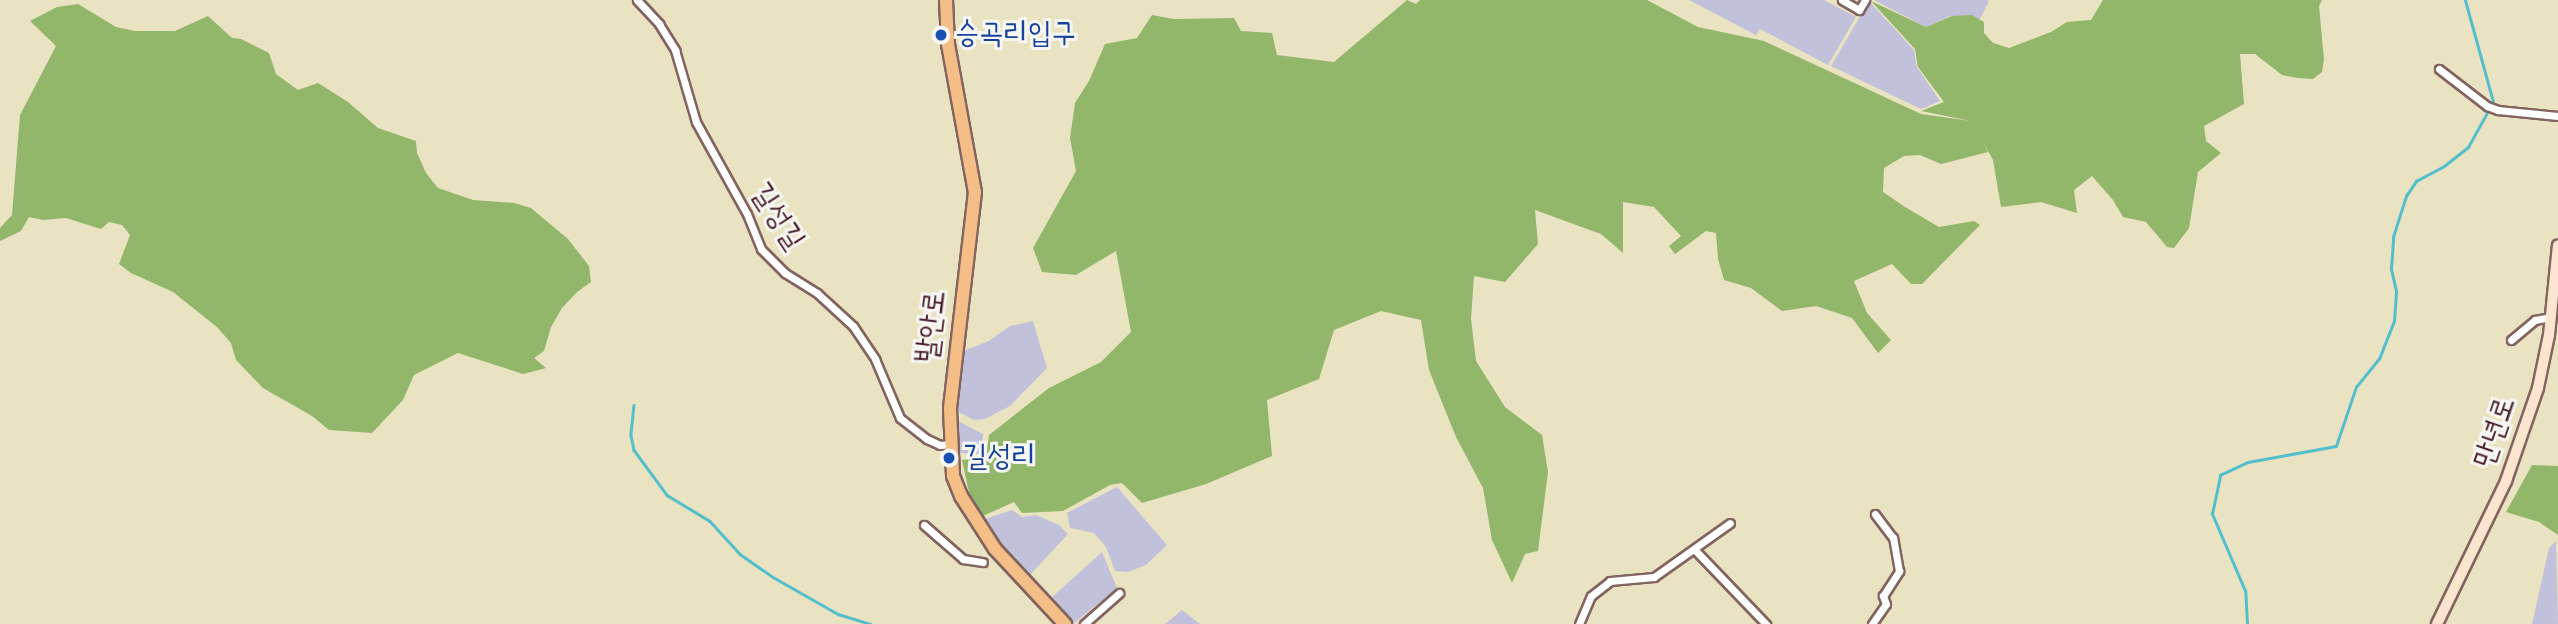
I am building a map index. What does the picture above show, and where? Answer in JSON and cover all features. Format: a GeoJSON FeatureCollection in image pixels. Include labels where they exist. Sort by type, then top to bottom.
{"type":"FeatureCollection","features":[{"type":"Feature","properties":{"kind":"main road","name":"발안로"},"geometry":{"type":"LineString","coordinates":[[946,0],[948,44],[975,192],[952,386],[953,476],[961,496],[995,549],[1065,624]]}},
{"type":"Feature","properties":{"kind":"main road","name":"만년로"},"geometry":{"type":"LineString","coordinates":[[2437,624],[2506,481],[2538,388],[2558,245]]}},
{"type":"Feature","properties":{"kind":"street","name":"길성길"},"geometry":{"type":"LineString","coordinates":[[636,0],[659,24],[675,50],[696,122],[747,214],[761,249],[785,273],[817,293],[853,326],[875,359],[900,418],[927,439],[940,445],[953,444]]}},
{"type":"Feature","properties":{"kind":"street"},"geometry":{"type":"LineString","coordinates":[[1842,0],[1859,10],[1865,0]]}},
{"type":"Feature","properties":{"kind":"street"},"geometry":{"type":"LineString","coordinates":[[2439,69],[2487,106],[2498,110],[2558,116]]}},
{"type":"Feature","properties":{"kind":"street"},"geometry":{"type":"LineString","coordinates":[[2511,340],[2535,320],[2550,317]]}},
{"type":"Feature","properties":{"kind":"street"},"geometry":{"type":"LineString","coordinates":[[1872,624],[1886,604],[1883,596],[1899,571],[1893,538],[1875,514]]}},
{"type":"Feature","properties":{"kind":"street"},"geometry":{"type":"LineString","coordinates":[[1579,624],[1591,596],[1610,581],[1654,577],[1730,523]]}},
{"type":"Feature","properties":{"kind":"street"},"geometry":{"type":"LineString","coordinates":[[924,525],[964,559],[983,562]]}},
{"type":"Feature","properties":{"kind":"street"},"geometry":{"type":"LineString","coordinates":[[1695,550],[1766,624]]}},
{"type":"Feature","properties":{"kind":"street"},"geometry":{"type":"LineString","coordinates":[[1084,624],[1119,593]]}},
{"type":"Feature","properties":{"kind":"shaded area"},"geometry":{"type":"Polygon","coordinates":[[[1689,0],[1824,0],[1856,17],[1828,65],[1760,29],[1756,35],[1689,0]]]}},
{"type":"Feature","properties":{"kind":"shaded area"},"geometry":{"type":"Polygon","coordinates":[[[1874,0],[1989,1],[1980,19],[1950,16],[1926,27],[1874,0]]]}},
{"type":"Feature","properties":{"kind":"shaded area"},"geometry":{"type":"Polygon","coordinates":[[[1869,1],[1914,50],[1917,67],[1940,101],[1921,109],[1831,66],[1869,1]]]}},
{"type":"Feature","properties":{"kind":"shaded area"},"geometry":{"type":"Polygon","coordinates":[[[1033,321],[1047,368],[1010,406],[985,419],[974,420],[953,409],[961,352],[989,341],[1010,326],[1033,321]]]}},
{"type":"Feature","properties":{"kind":"shaded area"},"geometry":{"type":"Polygon","coordinates":[[[956,420],[983,434],[982,454],[958,453],[956,420]]]}},
{"type":"Feature","properties":{"kind":"shaded area"},"geometry":{"type":"Polygon","coordinates":[[[1117,487],[1167,545],[1146,565],[1128,572],[1115,571],[1106,547],[1094,533],[1070,528],[1067,513],[1117,487]]]}},
{"type":"Feature","properties":{"kind":"shaded area"},"geometry":{"type":"Polygon","coordinates":[[[1012,510],[1022,517],[1036,515],[1059,525],[1068,534],[1028,577],[982,520],[1012,510]]]}},
{"type":"Feature","properties":{"kind":"shaded area"},"geometry":{"type":"Polygon","coordinates":[[[2556,541],[2558,624],[2532,624],[2549,548],[2556,541]]]}},
{"type":"Feature","properties":{"kind":"shaded area"},"geometry":{"type":"Polygon","coordinates":[[[1102,552],[1117,588],[1073,624],[1050,599],[1102,552]]]}},
{"type":"Feature","properties":{"kind":"shaded area"},"geometry":{"type":"Polygon","coordinates":[[[1182,610],[1200,624],[1165,624],[1182,610]]]}},
{"type":"Feature","properties":{"kind":"green space"},"geometry":{"type":"Polygon","coordinates":[[[1407,0],[1416,4],[1420,0],[1647,0],[1698,27],[1764,41],[1921,114],[1971,121],[1921,111],[1944,102],[1918,67],[1915,49],[1871,1],[1926,27],[1952,16],[1972,15],[1984,22],[1984,33],[1993,43],[2009,48],[2051,32],[2067,22],[2091,20],[2103,0],[2322,0],[2319,6],[2324,60],[2322,72],[2313,79],[2297,78],[2282,75],[2255,54],[2240,54],[2244,104],[2204,126],[2206,141],[2221,153],[2198,172],[2189,228],[2174,248],[2167,247],[2146,222],[2123,217],[2113,200],[2092,176],[2074,190],[2077,213],[2041,202],[2001,207],[1993,160],[1982,140],[1988,152],[1941,164],[1920,155],[1904,156],[1884,168],[1883,192],[1905,207],[1939,227],[1974,221],[1980,225],[1922,284],[1911,284],[1892,264],[1854,281],[1867,313],[1891,340],[1878,353],[1852,318],[1816,306],[1782,311],[1751,288],[1724,280],[1718,259],[1716,233],[1706,231],[1675,254],[1669,246],[1681,236],[1654,207],[1623,202],[1623,253],[1601,234],[1535,210],[1538,244],[1505,282],[1474,276],[1471,319],[1476,361],[1505,407],[1542,435],[1548,472],[1538,551],[1525,554],[1512,583],[1492,540],[1483,488],[1456,437],[1429,370],[1421,320],[1381,311],[1334,330],[1319,379],[1267,400],[1272,456],[1206,484],[1142,503],[1122,483],[1110,485],[1063,511],[1022,513],[1014,502],[983,516],[970,497],[962,460],[986,458],[989,435],[1049,388],[1101,362],[1131,332],[1116,251],[1076,275],[1042,272],[1033,248],[1076,171],[1070,138],[1075,103],[1089,81],[1105,44],[1137,38],[1152,15],[1174,19],[1234,18],[1241,31],[1272,33],[1277,55],[1334,62],[1407,0]]]}},
{"type":"Feature","properties":{"kind":"green space"},"geometry":{"type":"Polygon","coordinates":[[[78,4],[116,27],[135,31],[175,31],[208,16],[232,38],[241,39],[269,53],[276,74],[298,90],[318,83],[348,102],[378,128],[416,141],[417,153],[426,173],[438,188],[473,200],[514,203],[531,208],[568,239],[589,266],[591,282],[562,308],[551,327],[544,351],[534,358],[546,368],[523,374],[458,353],[414,375],[403,400],[372,433],[329,430],[312,416],[263,388],[236,360],[231,343],[217,327],[173,292],[131,273],[119,264],[130,235],[122,225],[109,222],[101,229],[66,218],[43,220],[29,217],[21,231],[0,241],[0,228],[12,215],[20,115],[56,46],[30,21],[57,7],[78,4]]]}},
{"type":"Feature","properties":{"kind":"green space"},"geometry":{"type":"Polygon","coordinates":[[[2532,465],[2558,466],[2558,535],[2539,522],[2506,512],[2532,465]]]}},
{"type":"Feature","properties":{"kind":"waterway"},"geometry":{"type":"LineString","coordinates":[[2247,624],[2245,591],[2212,514],[2220,475],[2248,462],[2336,446],[2356,387],[2379,359],[2394,321],[2396,291],[2391,269],[2393,237],[2406,196],[2416,181],[2444,166],[2468,147],[2493,102],[2465,0]]}},
{"type":"Feature","properties":{"kind":"waterway"},"geometry":{"type":"LineString","coordinates":[[634,405],[631,435],[634,450],[667,495],[710,521],[740,554],[773,577],[838,614],[870,624]]}},
{"type":"Feature","properties":{"kind":"place","name":"승곡리입구"},"geometry":{"type":"Point","coordinates":[941,35]}},
{"type":"Feature","properties":{"kind":"place","name":"길성리"},"geometry":{"type":"Point","coordinates":[949,458]}}]}
